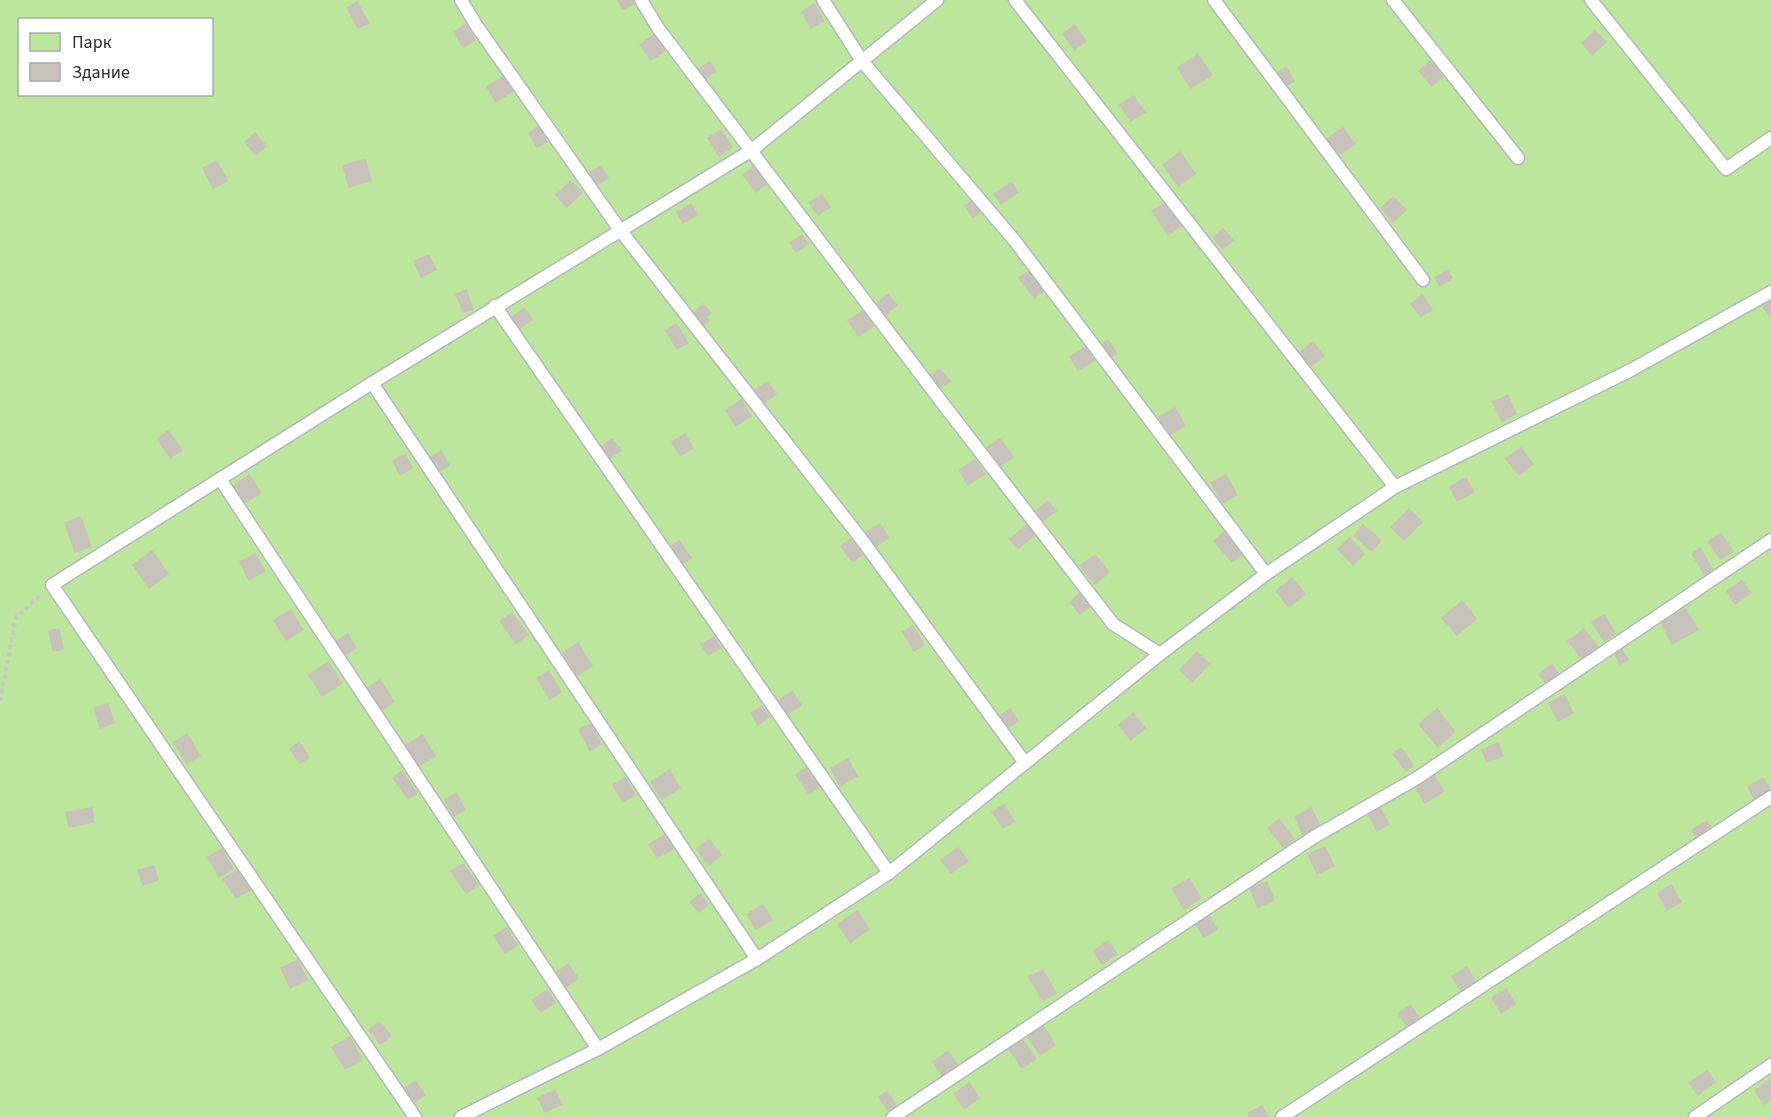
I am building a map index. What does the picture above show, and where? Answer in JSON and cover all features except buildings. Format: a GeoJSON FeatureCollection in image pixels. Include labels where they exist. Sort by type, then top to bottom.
{"type":"FeatureCollection","features":[{"type":"Feature","properties":{"kind":"lane"},"geometry":{"type":"LineString","coordinates":[[461,0],[476,25],[620,230],[862,540],[1026,763]]}},
{"type":"Feature","properties":{"kind":"lane"},"geometry":{"type":"LineString","coordinates":[[641,0],[657,28],[752,150],[946,409],[1113,624],[1160,654]]}},
{"type":"Feature","properties":{"kind":"lane"},"geometry":{"type":"LineString","coordinates":[[823,0],[862,62],[1015,241],[1266,574]]}},
{"type":"Feature","properties":{"kind":"lane"},"geometry":{"type":"LineString","coordinates":[[415,1117],[52,585],[495,306],[752,150],[937,0]]}},
{"type":"Feature","properties":{"kind":"lane"},"geometry":{"type":"LineString","coordinates":[[1016,0],[1395,488]]}},
{"type":"Feature","properties":{"kind":"lane"},"geometry":{"type":"LineString","coordinates":[[1214,0],[1423,280]]}},
{"type":"Feature","properties":{"kind":"lane"},"geometry":{"type":"LineString","coordinates":[[1393,0],[1518,158]]}},
{"type":"Feature","properties":{"kind":"lane"},"geometry":{"type":"LineString","coordinates":[[1591,0],[1726,169],[1771,138]]}},
{"type":"Feature","properties":{"kind":"lane"},"geometry":{"type":"LineString","coordinates":[[461,1117],[598,1049],[757,958],[889,873],[1160,654],[1266,574],[1395,488],[1629,371],[1771,292]]}},
{"type":"Feature","properties":{"kind":"lane"},"geometry":{"type":"LineString","coordinates":[[495,306],[889,873]]}},
{"type":"Feature","properties":{"kind":"lane"},"geometry":{"type":"LineString","coordinates":[[372,383],[757,958]]}},
{"type":"Feature","properties":{"kind":"lane"},"geometry":{"type":"LineString","coordinates":[[220,479],[598,1049]]}},
{"type":"Feature","properties":{"kind":"lane"},"geometry":{"type":"LineString","coordinates":[[893,1117],[1314,837],[1417,778],[1771,540]]}},
{"type":"Feature","properties":{"kind":"lane"},"geometry":{"type":"LineString","coordinates":[[1282,1117],[1771,797]]}},
{"type":"Feature","properties":{"kind":"lane"},"geometry":{"type":"LineString","coordinates":[[1695,1117],[1771,1065]]}},
{"type":"Feature","properties":{"kind":"path"},"geometry":{"type":"LineString","coordinates":[[0,700],[16,617],[52,585]]}},
{"type":"Feature","properties":{"kind":"green space"},"geometry":{"type":"Polygon","coordinates":[[[0,0],[1771,0],[1771,1117],[0,1117],[0,0]]]}}]}
